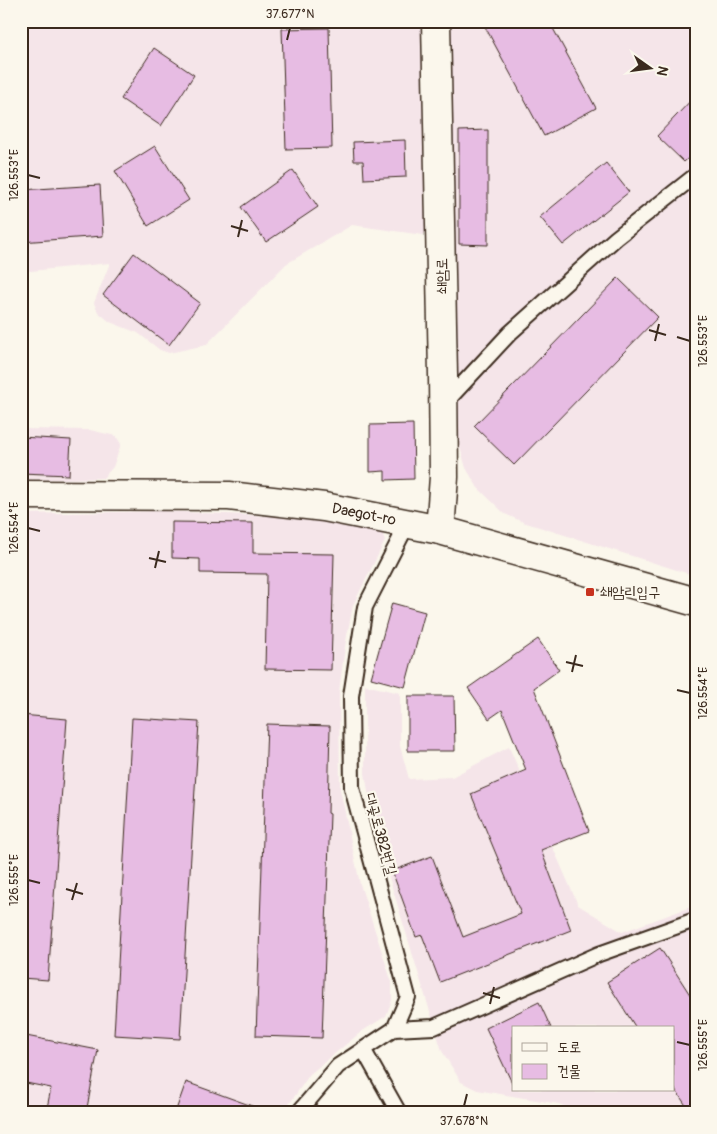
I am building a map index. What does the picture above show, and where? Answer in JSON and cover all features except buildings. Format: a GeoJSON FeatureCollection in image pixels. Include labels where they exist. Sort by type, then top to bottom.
{"type":"FeatureCollection","features":[{"type":"Feature","properties":{"kind":"street","name":"쇄암로"},"geometry":{"type":"LineString","coordinates":[[436,21],[444,405],[444,477],[440,530]]}},
{"type":"Feature","properties":{"kind":"street","name":"Daegot-ro"},"geometry":{"type":"LineString","coordinates":[[21,495],[230,496],[324,507],[440,530],[696,602]]}},
{"type":"Feature","properties":{"kind":"lane"},"geometry":{"type":"LineString","coordinates":[[444,405],[517,327],[616,238],[696,175]]}},
{"type":"Feature","properties":{"kind":"lane","name":"대곶로382번길"},"geometry":{"type":"LineString","coordinates":[[394,1029],[408,997],[352,788],[351,696],[365,608],[408,523]]}},
{"type":"Feature","properties":{"kind":"lane"},"geometry":{"type":"LineString","coordinates":[[298,1113],[338,1066],[394,1029],[434,1027],[599,954],[692,921]]}},
{"type":"Feature","properties":{"kind":"lane"},"geometry":{"type":"LineString","coordinates":[[364,1050],[399,1113]]}},
{"type":"Feature","properties":{"kind":"shaded area"},"geometry":{"type":"Polygon","coordinates":[[[21,21],[423,21],[430,226],[423,235],[352,225],[286,264],[206,345],[169,353],[160,350],[138,333],[110,322],[98,312],[94,303],[110,263],[21,272],[21,21]]]}},
{"type":"Feature","properties":{"kind":"shaded area"},"geometry":{"type":"Polygon","coordinates":[[[445,21],[696,21],[696,576],[523,522],[505,514],[478,488],[466,468],[457,437],[445,21]]]}},
{"type":"Feature","properties":{"kind":"shaded area"},"geometry":{"type":"Polygon","coordinates":[[[21,429],[90,430],[116,436],[121,444],[113,467],[103,478],[21,480],[21,429]]]}},
{"type":"Feature","properties":{"kind":"shaded area"},"geometry":{"type":"Polygon","coordinates":[[[163,511],[269,516],[381,529],[385,541],[353,605],[345,646],[339,692],[340,789],[360,884],[392,983],[392,1000],[386,1016],[361,1032],[310,1074],[283,1113],[21,1113],[21,514],[163,511]]]}},
{"type":"Feature","properties":{"kind":"shaded area"},"geometry":{"type":"Polygon","coordinates":[[[365,685],[400,693],[400,746],[409,779],[452,777],[509,747],[578,905],[622,932],[696,905],[696,1113],[579,1113],[559,1104],[477,1090],[461,1082],[442,1051],[372,816],[365,773],[365,685]]]}},
{"type":"Feature","properties":{"kind":"place","name":"쇄암리입구"},"geometry":{"type":"Point","coordinates":[590,592]}}]}
